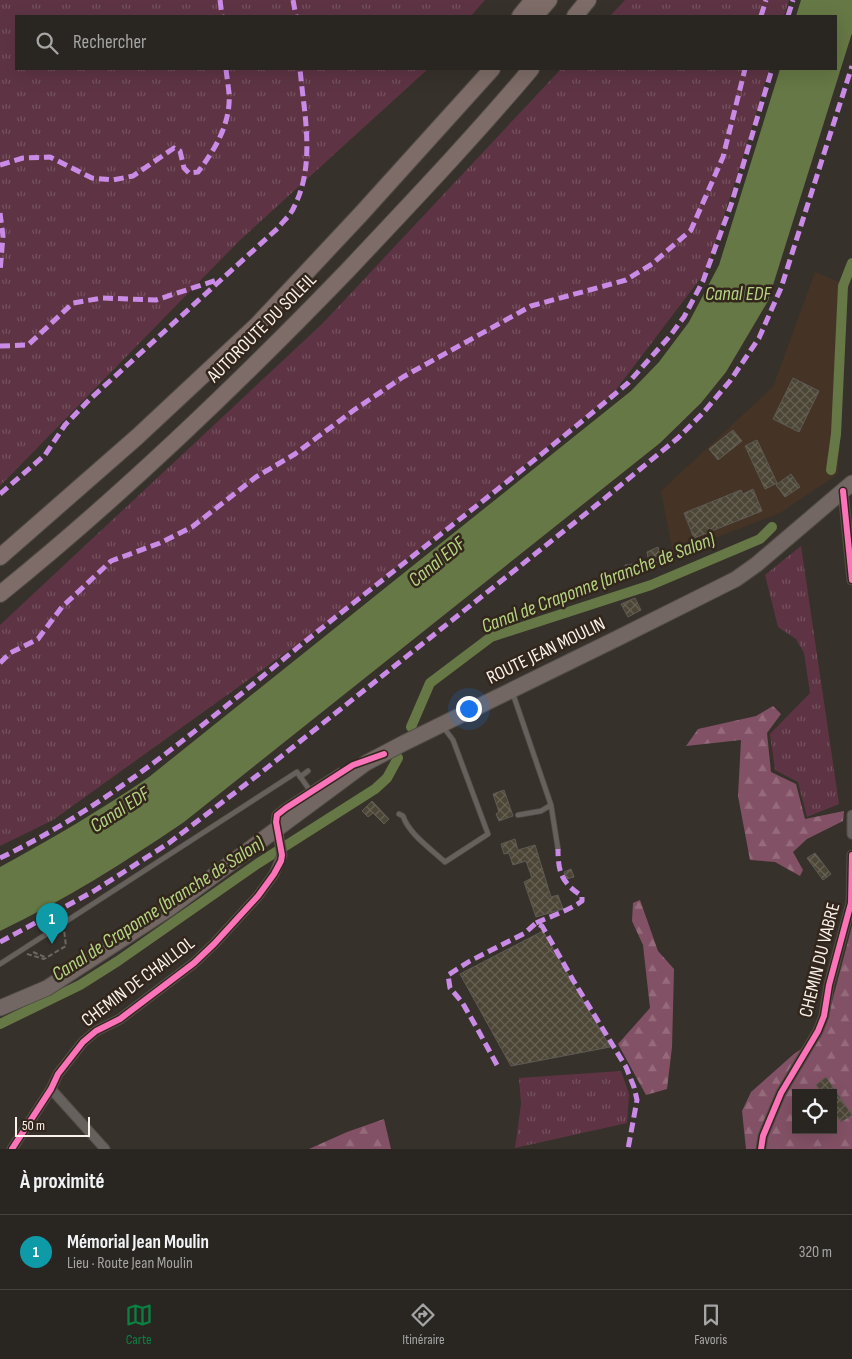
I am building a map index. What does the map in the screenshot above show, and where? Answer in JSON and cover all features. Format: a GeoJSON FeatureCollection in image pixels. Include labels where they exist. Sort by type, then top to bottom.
{"type":"FeatureCollection","features":[{"type":"Feature","properties":{"kind":"highway"},"geometry":{"type":"LineString","coordinates":[[521,15],[533,0]]}},
{"type":"Feature","properties":{"kind":"highway"},"geometry":{"type":"LineString","coordinates":[[536,15],[549,0]]}},
{"type":"Feature","properties":{"kind":"highway"},"geometry":{"type":"LineString","coordinates":[[576,15],[588,0]]}},
{"type":"Feature","properties":{"kind":"highway"},"geometry":{"type":"LineString","coordinates":[[471,93],[479,70]]}},
{"type":"Feature","properties":{"kind":"highway","name":"AUTOROUTE DU SOLEIL"},"geometry":{"type":"LineString","coordinates":[[0,557],[137,437],[258,324],[491,70]]}},
{"type":"Feature","properties":{"kind":"highway","name":"AUTOROUTE DU SOLEIL"},"geometry":{"type":"LineString","coordinates":[[0,594],[41,561],[164,452],[285,335],[395,220],[530,70]]}},
{"type":"Feature","properties":{"kind":"main road","name":"ROUTE JEAN MOULIN"},"geometry":{"type":"LineString","coordinates":[[0,1008],[47,988],[279,836],[366,764],[441,724],[736,579],[757,564],[847,487]]}},
{"type":"Feature","properties":{"kind":"street"},"geometry":{"type":"LineString","coordinates":[[847,487],[852,580]]}},
{"type":"Feature","properties":{"kind":"street"},"geometry":{"type":"LineString","coordinates":[[279,836],[276,822],[278,815],[354,765],[384,754]]}},
{"type":"Feature","properties":{"kind":"street"},"geometry":{"type":"LineString","coordinates":[[852,815],[852,834]]}},
{"type":"Feature","properties":{"kind":"street","name":"CHEMIN DE CHAILLOL"},"geometry":{"type":"LineString","coordinates":[[12,1149],[51,1089],[58,1074],[83,1042],[96,1031],[120,1019],[194,962],[214,944],[258,896],[274,874],[282,855],[279,836]]}},
{"type":"Feature","properties":{"kind":"street","name":"CHEMIN DU VABRE"},"geometry":{"type":"LineString","coordinates":[[761,1149],[763,1136],[781,1093],[818,1030],[824,1016],[829,985],[851,902],[852,854]]}},
{"type":"Feature","properties":{"kind":"street"},"geometry":{"type":"LineString","coordinates":[[51,1089],[106,1149]]}},
{"type":"Feature","properties":{"kind":"lane"},"geometry":{"type":"LineString","coordinates":[[512,690],[551,805],[558,849]]}},
{"type":"Feature","properties":{"kind":"lane"},"geometry":{"type":"LineString","coordinates":[[399,814],[403,816],[405,822],[418,837],[446,862],[488,834],[452,740],[441,724]]}},
{"type":"Feature","properties":{"kind":"lane"},"geometry":{"type":"LineString","coordinates":[[300,777],[308,771]]}},
{"type":"Feature","properties":{"kind":"lane"},"geometry":{"type":"LineString","coordinates":[[0,964],[297,772],[311,792]]}},
{"type":"Feature","properties":{"kind":"lane"},"geometry":{"type":"LineString","coordinates":[[518,815],[541,811],[551,805]]}},
{"type":"Feature","properties":{"kind":"path"},"geometry":{"type":"LineString","coordinates":[[23,948],[26,953],[44,960],[66,946],[65,932]]}},
{"type":"Feature","properties":{"kind":"path"},"geometry":{"type":"LineString","coordinates":[[31,951],[47,958]]}},
{"type":"Feature","properties":{"kind":"shaded area"},"geometry":{"type":"Polygon","coordinates":[[[815,272],[844,284],[838,474],[780,513],[673,554],[661,491],[773,387],[815,272]]]}},
{"type":"Feature","properties":{"kind":"green space"},"geometry":{"type":"Polygon","coordinates":[[[0,0],[485,0],[472,15],[15,15],[15,70],[427,70],[239,241],[0,486],[0,0]]]}},
{"type":"Feature","properties":{"kind":"green space"},"geometry":{"type":"Polygon","coordinates":[[[625,0],[789,0],[784,15],[611,15],[625,0]]]}},
{"type":"Feature","properties":{"kind":"green space"},"geometry":{"type":"Polygon","coordinates":[[[560,70],[769,70],[706,271],[612,395],[330,621],[53,820],[0,846],[0,625],[323,323],[560,70]]]}},
{"type":"Feature","properties":{"kind":"green space"},"geometry":{"type":"Polygon","coordinates":[[[801,546],[839,804],[807,817],[798,782],[775,770],[770,734],[810,693],[804,653],[796,639],[778,627],[765,575],[801,546]]]}},
{"type":"Feature","properties":{"kind":"green space"},"geometry":{"type":"Polygon","coordinates":[[[773,706],[781,714],[767,733],[771,772],[796,784],[805,819],[844,811],[843,821],[807,839],[793,852],[803,870],[800,876],[775,862],[750,860],[738,796],[741,740],[686,746],[698,729],[756,716],[773,706]]]}},
{"type":"Feature","properties":{"kind":"green space"},"geometry":{"type":"Polygon","coordinates":[[[640,900],[658,951],[674,969],[672,1047],[667,1089],[646,1095],[618,1044],[650,1008],[643,945],[632,921],[633,903],[640,900]]]}},
{"type":"Feature","properties":{"kind":"green space"},"geometry":{"type":"Polygon","coordinates":[[[852,926],[852,1149],[746,1149],[742,1111],[751,1092],[795,1053],[821,1037],[852,926]]]}},
{"type":"Feature","properties":{"kind":"green space"},"geometry":{"type":"Polygon","coordinates":[[[621,1071],[629,1094],[627,1123],[515,1148],[521,1104],[519,1078],[621,1071]]]}},
{"type":"Feature","properties":{"kind":"green space"},"geometry":{"type":"Polygon","coordinates":[[[384,1119],[391,1149],[309,1149],[347,1132],[384,1119]]]}},
{"type":"Feature","properties":{"kind":"water","name":"Canal EDF"},"geometry":{"type":"Polygon","coordinates":[[[801,0],[852,0],[852,33],[768,301],[726,372],[701,403],[660,443],[184,822],[94,880],[48,907],[0,931],[0,867],[76,824],[149,777],[631,391],[659,362],[689,322],[719,265],[780,70],[837,70],[837,15],[796,15],[801,0]]]}},
{"type":"Feature","properties":{"kind":"building"},"geometry":{"type":"Polygon","coordinates":[[[793,378],[819,391],[799,432],[773,419],[793,378]]]}},
{"type":"Feature","properties":{"kind":"building"},"geometry":{"type":"Polygon","coordinates":[[[733,430],[742,441],[718,460],[709,449],[733,430]]]}},
{"type":"Feature","properties":{"kind":"building"},"geometry":{"type":"Polygon","coordinates":[[[757,440],[777,483],[765,489],[745,446],[757,440]]]}},
{"type":"Feature","properties":{"kind":"building"},"geometry":{"type":"Polygon","coordinates":[[[791,474],[800,487],[785,497],[776,485],[791,474]]]}},
{"type":"Feature","properties":{"kind":"building"},"geometry":{"type":"Polygon","coordinates":[[[753,489],[762,511],[694,538],[684,513],[741,490],[743,494],[753,489]]]}},
{"type":"Feature","properties":{"kind":"building"},"geometry":{"type":"Polygon","coordinates":[[[658,547],[660,554],[667,552],[671,561],[626,574],[625,565],[649,562],[647,552],[658,547]]]}},
{"type":"Feature","properties":{"kind":"building"},"geometry":{"type":"Polygon","coordinates":[[[635,598],[641,610],[628,617],[621,604],[635,598]]]}},
{"type":"Feature","properties":{"kind":"building"},"geometry":{"type":"Polygon","coordinates":[[[504,790],[513,816],[499,821],[496,814],[499,812],[493,794],[504,790]]]}},
{"type":"Feature","properties":{"kind":"building"},"geometry":{"type":"Polygon","coordinates":[[[372,801],[389,819],[384,824],[373,813],[368,817],[362,811],[372,801]]]}},
{"type":"Feature","properties":{"kind":"building"},"geometry":{"type":"Polygon","coordinates":[[[515,839],[518,850],[535,845],[551,897],[558,895],[563,909],[536,917],[524,882],[532,878],[526,861],[513,865],[509,853],[504,854],[501,844],[515,839]]]}},
{"type":"Feature","properties":{"kind":"building"},"geometry":{"type":"Polygon","coordinates":[[[815,853],[831,874],[823,880],[807,858],[815,853]]]}},
{"type":"Feature","properties":{"kind":"building"},"geometry":{"type":"Polygon","coordinates":[[[571,869],[574,877],[566,879],[564,872],[571,869]]]}},
{"type":"Feature","properties":{"kind":"building"},"geometry":{"type":"Polygon","coordinates":[[[543,931],[610,1047],[511,1066],[460,974],[543,931]]]}},
{"type":"Feature","properties":{"kind":"building"},"geometry":{"type":"Polygon","coordinates":[[[826,1077],[834,1089],[818,1089],[816,1085],[826,1077]]]}},
{"type":"Feature","properties":{"kind":"building"},"geometry":{"type":"Polygon","coordinates":[[[837,1093],[852,1115],[841,1122],[837,1116],[837,1093]]]}},
{"type":"Feature","properties":{"kind":"waterway","name":"Canal de Craponne (branche de Salon)"},"geometry":{"type":"LineString","coordinates":[[831,470],[836,434],[843,286],[852,263]]}},
{"type":"Feature","properties":{"kind":"waterway","name":"Canal de Craponne (branche de Salon)"},"geometry":{"type":"LineString","coordinates":[[411,727],[430,683],[491,637],[651,585],[760,539],[772,527]]}},
{"type":"Feature","properties":{"kind":"waterway","name":"Canal de Craponne (branche de Salon)"},"geometry":{"type":"LineString","coordinates":[[0,1024],[80,985],[118,961],[257,864],[375,789],[387,778],[398,758]]}},
{"type":"Feature","properties":{"kind":"marked path"},"geometry":{"type":"LineString","coordinates":[[220,0],[222,15]]}},
{"type":"Feature","properties":{"kind":"marked path"},"geometry":{"type":"LineString","coordinates":[[293,0],[296,15]]}},
{"type":"Feature","properties":{"kind":"marked path"},"geometry":{"type":"LineString","coordinates":[[761,15],[766,0]]}},
{"type":"Feature","properties":{"kind":"marked path"},"geometry":{"type":"LineString","coordinates":[[788,15],[793,0]]}},
{"type":"Feature","properties":{"kind":"marked path"},"geometry":{"type":"LineString","coordinates":[[0,942],[94,891],[169,843],[263,771],[599,503],[678,438],[703,413],[730,381],[759,338],[781,288],[852,66]]}},
{"type":"Feature","properties":{"kind":"marked path"},"geometry":{"type":"LineString","coordinates":[[0,165],[23,158],[50,157],[92,178],[113,180],[133,176],[174,148],[180,151],[184,168],[189,173],[198,172],[214,149],[228,114],[229,91],[226,70]]}},
{"type":"Feature","properties":{"kind":"marked path"},"geometry":{"type":"LineString","coordinates":[[0,494],[45,455],[65,425],[89,400],[278,228],[291,213],[301,191],[307,156],[306,121],[300,70]]}},
{"type":"Feature","properties":{"kind":"marked path"},"geometry":{"type":"LineString","coordinates":[[0,663],[10,653],[38,639],[62,607],[111,561],[160,543],[192,527],[256,477],[295,454],[354,410],[403,377],[531,306],[626,280],[652,264],[691,230],[723,157],[745,70]]}},
{"type":"Feature","properties":{"kind":"marked path"},"geometry":{"type":"LineString","coordinates":[[0,858],[46,834],[91,807],[175,746],[520,472],[628,383],[670,336],[684,317],[703,281],[731,205],[772,70]]}},
{"type":"Feature","properties":{"kind":"marked path"},"geometry":{"type":"LineString","coordinates":[[0,213],[3,236],[0,272]]}},
{"type":"Feature","properties":{"kind":"marked path"},"geometry":{"type":"LineString","coordinates":[[0,346],[28,345],[73,303],[102,298],[156,300],[217,280]]}},
{"type":"Feature","properties":{"kind":"marked path"},"geometry":{"type":"LineString","coordinates":[[536,923],[565,911],[582,901],[582,896],[570,887],[562,877],[558,849]]}},
{"type":"Feature","properties":{"kind":"marked path"},"geometry":{"type":"LineString","coordinates":[[497,1065],[462,1002],[450,988],[448,975],[470,961],[525,933],[536,923],[542,926],[626,1067],[637,1100],[628,1149]]}},
{"type":"Feature","properties":{"kind":"cycle path"},"geometry":{"type":"LineString","coordinates":[[843,491],[852,580]]}},
{"type":"Feature","properties":{"kind":"cycle path"},"geometry":{"type":"LineString","coordinates":[[12,1149],[51,1089],[58,1074],[83,1042],[96,1031],[120,1019],[194,963],[258,896],[281,861],[282,855],[276,822],[277,815],[353,765],[384,754]]}},
{"type":"Feature","properties":{"kind":"cycle path"},"geometry":{"type":"LineString","coordinates":[[761,1149],[763,1136],[781,1093],[818,1031],[824,1016],[829,985],[851,903],[852,855]]}},
{"type":"Feature","properties":{"kind":"place","name":"Mémorial Jean Moulin"},"geometry":{"type":"Point","coordinates":[52,944]}}]}
